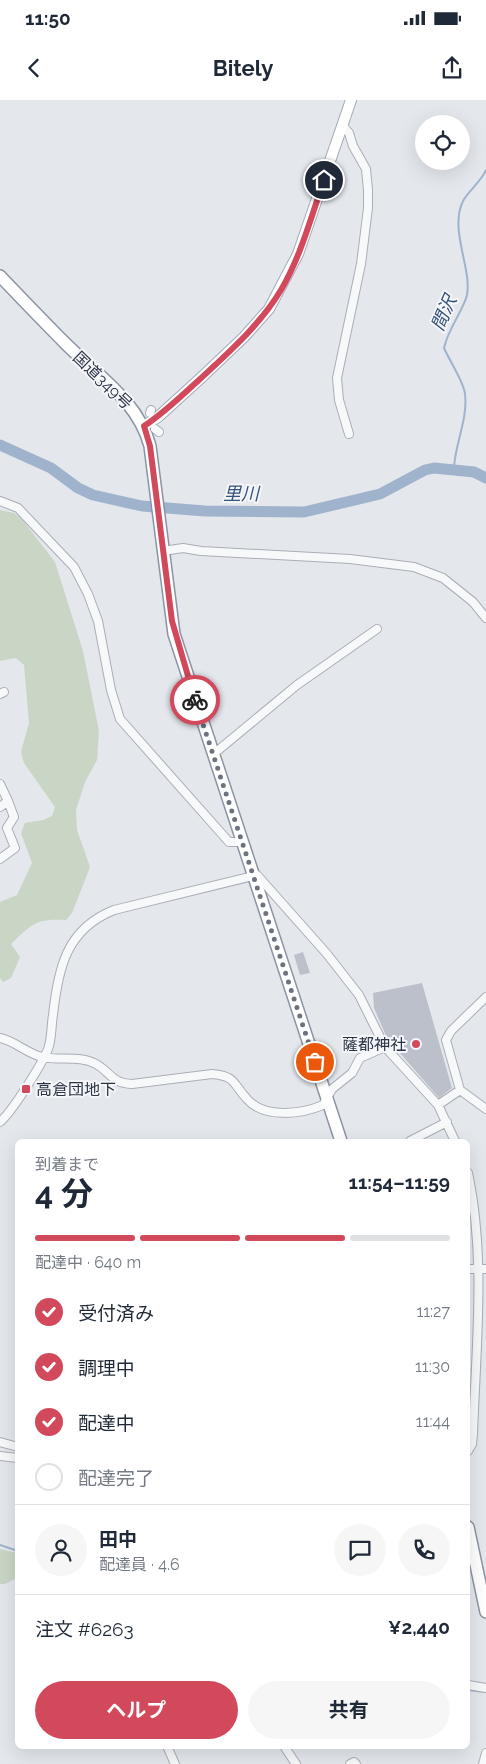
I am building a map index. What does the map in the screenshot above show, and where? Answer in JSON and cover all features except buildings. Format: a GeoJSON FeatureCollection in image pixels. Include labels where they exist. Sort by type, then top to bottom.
{"type":"FeatureCollection","features":[{"type":"Feature","properties":{"kind":"highway","name":"国道349号"},"geometry":{"type":"LineString","coordinates":[[0,276],[68,345],[120,394],[144,426],[153,466],[174,634],[340,1139]]}},
{"type":"Feature","properties":{"kind":"highway"},"geometry":{"type":"LineString","coordinates":[[470,1536],[486,1612]]}},
{"type":"Feature","properties":{"kind":"main road"},"geometry":{"type":"LineString","coordinates":[[144,426],[158,417],[244,337],[255,326],[282,290],[298,254],[351,100]]}},
{"type":"Feature","properties":{"kind":"street"},"geometry":{"type":"LineString","coordinates":[[342,125],[349,133],[353,146],[366,169],[368,190],[368,208],[361,264],[337,378],[339,400],[349,434]]}},
{"type":"Feature","properties":{"kind":"street"},"geometry":{"type":"LineString","coordinates":[[0,501],[18,508],[74,567],[81,578],[98,620],[110,690],[120,718],[229,842],[242,842]]}},
{"type":"Feature","properties":{"kind":"street"},"geometry":{"type":"LineString","coordinates":[[162,546],[201,551],[350,559],[414,567],[443,578],[469,598],[486,618]]}},
{"type":"Feature","properties":{"kind":"street"},"geometry":{"type":"LineString","coordinates":[[212,753],[216,752],[297,685],[377,629]]}},
{"type":"Feature","properties":{"kind":"street"},"geometry":{"type":"LineString","coordinates":[[0,784],[14,817],[7,828],[14,848],[0,859]]}},
{"type":"Feature","properties":{"kind":"street"},"geometry":{"type":"LineString","coordinates":[[0,807],[8,801]]}},
{"type":"Feature","properties":{"kind":"street"},"geometry":{"type":"LineString","coordinates":[[0,1122],[9,1112],[48,1048],[57,978],[62,962],[77,937],[98,916],[114,910],[253,875],[261,878],[359,995],[385,1047],[438,1106],[454,1139]]}},
{"type":"Feature","properties":{"kind":"street"},"geometry":{"type":"LineString","coordinates":[[486,997],[451,1031],[446,1040],[460,1090],[486,1109]]}},
{"type":"Feature","properties":{"kind":"street"},"geometry":{"type":"LineString","coordinates":[[0,1038],[9,1040],[28,1053],[44,1057],[86,1060],[96,1064],[118,1084],[212,1074],[222,1075],[236,1083],[251,1103],[259,1109],[271,1112],[307,1110],[323,1105],[328,1100],[332,1089],[352,1073],[360,1058],[385,1047]]}},
{"type":"Feature","properties":{"kind":"street"},"geometry":{"type":"LineString","coordinates":[[438,1106],[460,1090]]}},
{"type":"Feature","properties":{"kind":"street"},"geometry":{"type":"LineString","coordinates":[[414,1139],[447,1122]]}},
{"type":"Feature","properties":{"kind":"street"},"geometry":{"type":"LineString","coordinates":[[470,1184],[482,1264],[473,1434],[470,1448]]}},
{"type":"Feature","properties":{"kind":"street"},"geometry":{"type":"LineString","coordinates":[[0,1442],[15,1446]]}},
{"type":"Feature","properties":{"kind":"street"},"geometry":{"type":"LineString","coordinates":[[0,1456],[15,1458]]}},
{"type":"Feature","properties":{"kind":"street"},"geometry":{"type":"LineString","coordinates":[[470,1685],[486,1688]]}},
{"type":"Feature","properties":{"kind":"street"},"geometry":{"type":"LineString","coordinates":[[168,1749],[175,1764]]}},
{"type":"Feature","properties":{"kind":"street"},"geometry":{"type":"LineString","coordinates":[[286,1749],[296,1764]]}},
{"type":"Feature","properties":{"kind":"street"},"geometry":{"type":"LineString","coordinates":[[483,1764],[486,1753]]}},
{"type":"Feature","properties":{"kind":"street"},"geometry":{"type":"LineString","coordinates":[[350,1764],[354,1762],[356,1764]]}},
{"type":"Feature","properties":{"kind":"green space"},"geometry":{"type":"Polygon","coordinates":[[[0,510],[14,513],[21,518],[55,562],[83,651],[99,731],[97,760],[85,782],[76,810],[77,830],[90,867],[72,913],[66,920],[41,921],[30,927],[11,944],[20,957],[11,978],[3,982],[0,978],[0,902],[17,895],[32,863],[21,833],[25,823],[43,820],[52,816],[55,807],[24,763],[21,752],[29,723],[24,665],[16,658],[0,661],[0,510]]]}},
{"type":"Feature","properties":{"kind":"green space"},"geometry":{"type":"Polygon","coordinates":[[[0,1549],[15,1553],[15,1579],[5,1584],[0,1584],[0,1549]]]}},
{"type":"Feature","properties":{"kind":"waterway","name":"間沢"},"geometry":{"type":"LineString","coordinates":[[454,468],[465,413],[465,394],[459,377],[444,348],[467,295],[467,273],[459,236],[459,212],[463,201],[486,170]]}},
{"type":"Feature","properties":{"kind":"waterway","name":"里川"},"geometry":{"type":"LineString","coordinates":[[0,445],[51,468],[78,488],[93,495],[142,506],[205,511],[304,512],[380,494],[425,470],[434,468],[474,472],[486,478]]}},
{"type":"Feature","properties":{"kind":"waterway"},"geometry":{"type":"LineString","coordinates":[[0,1545],[15,1550]]}},
{"type":"Feature","properties":{"kind":"waterway"},"geometry":{"type":"LineString","coordinates":[[470,1690],[486,1692]]}},
{"type":"Feature","properties":{"kind":"way so far"},"geometry":{"type":"LineString","coordinates":[[195,700],[315,1062]]}},
{"type":"Feature","properties":{"kind":"place","name":"薩都神社"},"geometry":{"type":"Point","coordinates":[416,1044]}},
{"type":"Feature","properties":{"kind":"place","name":"高倉団地下"},"geometry":{"type":"Point","coordinates":[26,1089]}},
{"type":"Feature","properties":{"kind":"route"},"geometry":{"type":"LineString","coordinates":[[195,700],[174,634],[150,446],[144,426],[158,417],[216,364],[255,326],[269,309],[282,290],[290,273],[324,180]]}}]}
